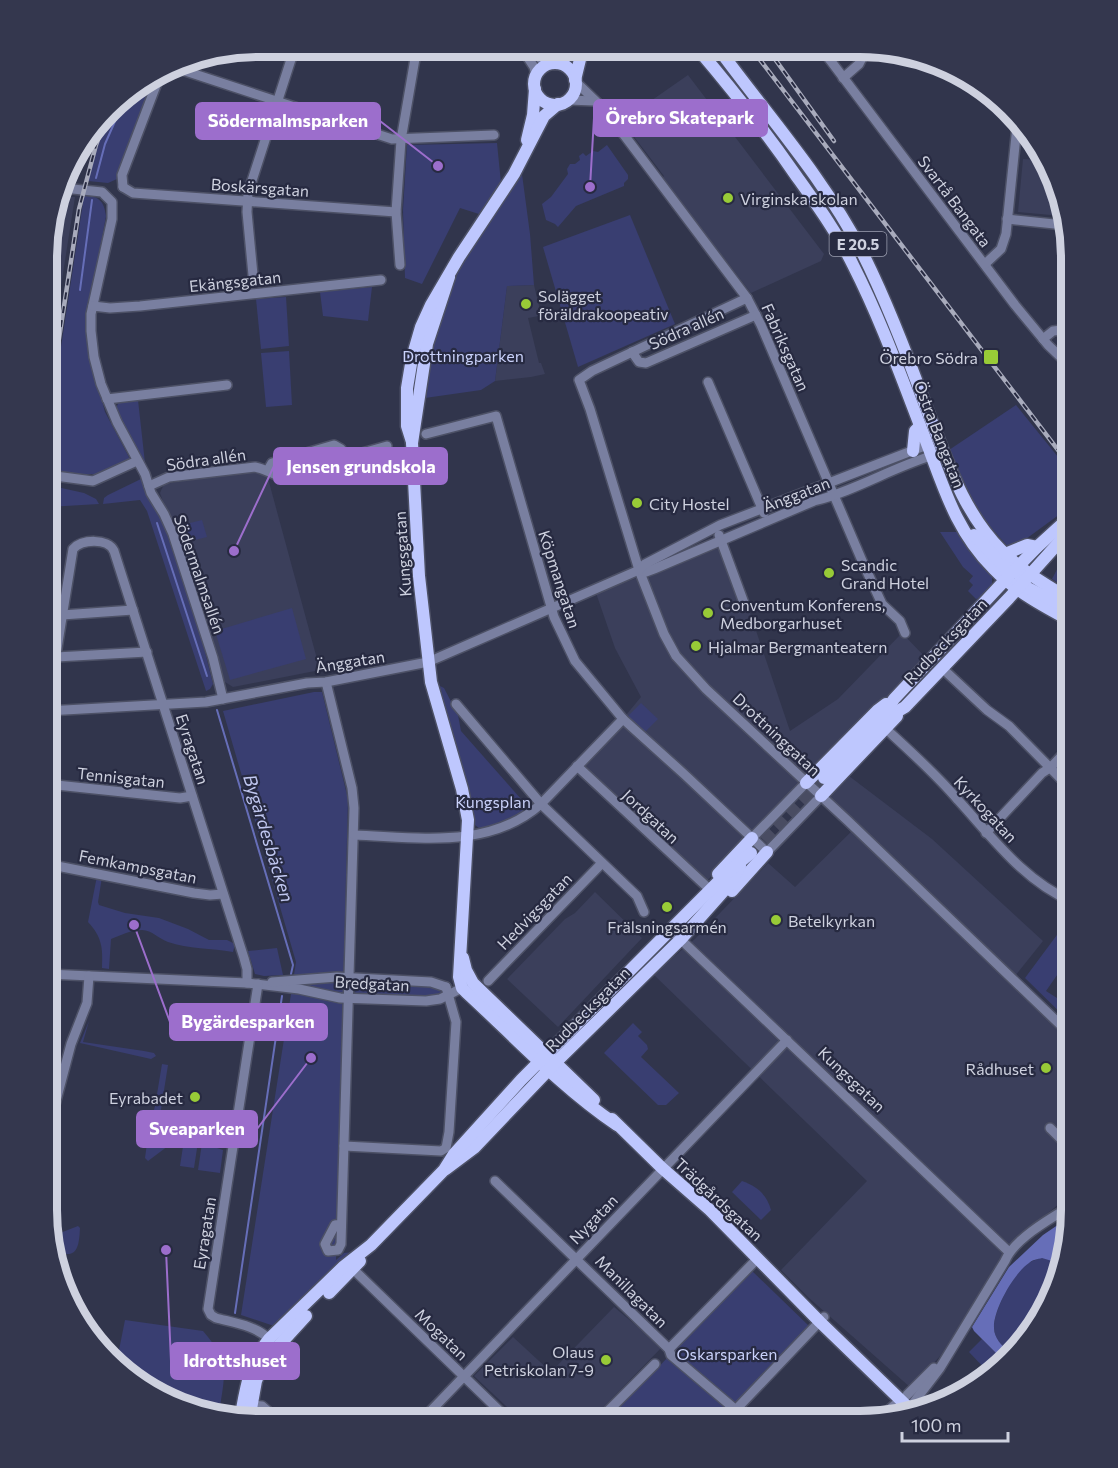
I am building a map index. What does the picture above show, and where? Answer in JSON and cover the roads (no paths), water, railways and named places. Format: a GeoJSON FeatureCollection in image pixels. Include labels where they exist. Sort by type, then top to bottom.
{"type":"FeatureCollection","features":[{"type":"Feature","properties":{"kind":"main road"},"geometry":{"type":"LineString","coordinates":[[563,57],[550,62],[535,72],[535,89],[545,102],[563,102],[574,92],[581,57]]}},
{"type":"Feature","properties":{"kind":"main road","name":"Östra Bangatan"},"geometry":{"type":"LineString","coordinates":[[704,57],[769,137],[812,198],[853,263],[880,323],[920,426],[969,508],[1005,554],[1032,600],[1061,616]]}},
{"type":"Feature","properties":{"kind":"main road","name":"Östra Bangatan"},"geometry":{"type":"LineString","coordinates":[[726,57],[821,185],[857,243],[898,331],[952,512],[961,527],[979,553],[1017,578],[1061,596]]}},
{"type":"Feature","properties":{"kind":"main road"},"geometry":{"type":"LineString","coordinates":[[550,62],[563,64],[570,69],[576,81]]}},
{"type":"Feature","properties":{"kind":"main road","name":"Kungsgatan"},"geometry":{"type":"LineString","coordinates":[[521,161],[533,115],[535,89]]}},
{"type":"Feature","properties":{"kind":"main road","name":"Kungsgatan"},"geometry":{"type":"LineString","coordinates":[[465,984],[461,951],[467,837],[465,803],[431,682],[428,662],[419,576],[412,443],[427,344],[449,277],[476,230],[521,161],[544,116],[563,102]]}},
{"type":"Feature","properties":{"kind":"main road"},"geometry":{"type":"LineString","coordinates":[[913,450],[915,431],[920,426]]}},
{"type":"Feature","properties":{"kind":"main road"},"geometry":{"type":"LineString","coordinates":[[1017,578],[1037,547],[1061,528]]}},
{"type":"Feature","properties":{"kind":"main road"},"geometry":{"type":"LineString","coordinates":[[1032,600],[1018,602],[984,625],[983,616],[1061,531]]}},
{"type":"Feature","properties":{"kind":"main road"},"geometry":{"type":"LineString","coordinates":[[1017,578],[1043,560],[1061,533]]}},
{"type":"Feature","properties":{"kind":"main road"},"geometry":{"type":"LineString","coordinates":[[1005,554],[1027,545],[1037,547]]}},
{"type":"Feature","properties":{"kind":"main road"},"geometry":{"type":"LineString","coordinates":[[1043,560],[1042,567],[1047,580],[1061,592]]}},
{"type":"Feature","properties":{"kind":"main road","name":"Rudbecksgatan"},"geometry":{"type":"LineString","coordinates":[[824,778],[905,707],[938,663],[1017,578]]}},
{"type":"Feature","properties":{"kind":"main road","name":"Rudbecksgatan"},"geometry":{"type":"LineString","coordinates":[[882,725],[894,699],[984,625]]}},
{"type":"Feature","properties":{"kind":"main road"},"geometry":{"type":"LineString","coordinates":[[806,783],[878,710],[894,699]]}},
{"type":"Feature","properties":{"kind":"main road"},"geometry":{"type":"LineString","coordinates":[[821,796],[882,725]]}},
{"type":"Feature","properties":{"kind":"main road"},"geometry":{"type":"LineString","coordinates":[[643,959],[645,947],[752,838]]}},
{"type":"Feature","properties":{"kind":"main road"},"geometry":{"type":"LineString","coordinates":[[699,920],[712,913],[767,852]]}},
{"type":"Feature","properties":{"kind":"main road","name":"Rudbecksgatan"},"geometry":{"type":"LineString","coordinates":[[251,1410],[259,1371],[268,1356],[353,1269],[371,1245],[444,1170],[474,1148],[547,1062],[643,959],[677,934],[699,920],[729,885],[747,858],[727,873],[677,934],[547,1062]]}},
{"type":"Feature","properties":{"kind":"main road","name":"Trädgårdsgatan"},"geometry":{"type":"LineString","coordinates":[[465,984],[547,1062],[584,1102],[617,1125],[710,1210],[797,1298],[859,1354],[909,1405]]}},
{"type":"Feature","properties":{"kind":"main road","name":"Rudbecksgatan"},"geometry":{"type":"LineString","coordinates":[[242,1410],[250,1371],[269,1339],[343,1267],[371,1245]]}},
{"type":"Feature","properties":{"kind":"street"},"geometry":{"type":"LineString","coordinates":[[253,274],[247,201],[292,57]]}},
{"type":"Feature","properties":{"kind":"street"},"geometry":{"type":"LineString","coordinates":[[400,265],[396,212],[401,140],[415,57]]}},
{"type":"Feature","properties":{"kind":"street"},"geometry":{"type":"LineString","coordinates":[[528,57],[535,72]]}},
{"type":"Feature","properties":{"kind":"street"},"geometry":{"type":"LineString","coordinates":[[540,57],[550,62]]}},
{"type":"Feature","properties":{"kind":"street","name":"Svartå Bangata"},"geometry":{"type":"LineString","coordinates":[[828,57],[985,264],[1061,359]]}},
{"type":"Feature","properties":{"kind":"street"},"geometry":{"type":"LineString","coordinates":[[843,78],[859,64],[862,57]]}},
{"type":"Feature","properties":{"kind":"street"},"geometry":{"type":"LineString","coordinates":[[184,71],[392,139],[494,135]]}},
{"type":"Feature","properties":{"kind":"street","name":"Fabriksgatan"},"geometry":{"type":"LineString","coordinates":[[576,81],[606,111],[747,298],[882,604],[900,621],[905,633]]}},
{"type":"Feature","properties":{"kind":"street"},"geometry":{"type":"LineString","coordinates":[[70,189],[98,191],[110,198],[123,188],[122,175],[156,84]]}},
{"type":"Feature","properties":{"kind":"street"},"geometry":{"type":"LineString","coordinates":[[563,102],[594,101]]}},
{"type":"Feature","properties":{"kind":"street"},"geometry":{"type":"LineString","coordinates":[[985,264],[1001,249],[1004,243],[1016,132]]}},
{"type":"Feature","properties":{"kind":"street","name":"Boskärsgatan"},"geometry":{"type":"LineString","coordinates":[[123,188],[133,193],[396,212]]}},
{"type":"Feature","properties":{"kind":"street","name":"Södermalmsallén"},"geometry":{"type":"LineString","coordinates":[[110,198],[113,206],[112,219],[90,323],[99,375],[106,399],[173,534],[213,658],[223,699]]}},
{"type":"Feature","properties":{"kind":"street"},"geometry":{"type":"LineString","coordinates":[[1007,219],[1058,224]]}},
{"type":"Feature","properties":{"kind":"street","name":"Ekängsgatan"},"geometry":{"type":"LineString","coordinates":[[93,306],[110,309],[381,280]]}},
{"type":"Feature","properties":{"kind":"street","name":"Södra allén"},"geometry":{"type":"LineString","coordinates":[[579,380],[592,371],[747,298]]}},
{"type":"Feature","properties":{"kind":"street","name":"Södra allén"},"geometry":{"type":"LineString","coordinates":[[632,352],[639,362],[646,363],[756,315]]}},
{"type":"Feature","properties":{"kind":"street"},"geometry":{"type":"LineString","coordinates":[[1043,339],[1053,331],[1061,330]]}},
{"type":"Feature","properties":{"kind":"street","name":"Drottninggatan"},"geometry":{"type":"LineString","coordinates":[[579,380],[639,570],[664,634],[680,660],[706,689],[762,739],[1061,1025]]}},
{"type":"Feature","properties":{"kind":"street"},"geometry":{"type":"LineString","coordinates":[[708,382],[767,520]]}},
{"type":"Feature","properties":{"kind":"street"},"geometry":{"type":"LineString","coordinates":[[106,399],[227,386]]}},
{"type":"Feature","properties":{"kind":"street","name":"Köpmangatan"},"geometry":{"type":"LineString","coordinates":[[426,434],[496,416],[559,631],[575,661],[623,719],[767,852]]}},
{"type":"Feature","properties":{"kind":"street","name":"Södra allén"},"geometry":{"type":"LineString","coordinates":[[268,470],[272,463],[334,445],[341,449],[344,458]]}},
{"type":"Feature","properties":{"kind":"street","name":"Södra allén"},"geometry":{"type":"LineString","coordinates":[[149,486],[169,477],[255,467],[280,476],[387,446]]}},
{"type":"Feature","properties":{"kind":"street","name":"Änggatan"},"geometry":{"type":"LineString","coordinates":[[57,710],[223,699],[428,662],[639,570],[645,564],[716,527],[913,450],[935,449]]}},
{"type":"Feature","properties":{"kind":"street","name":"Änggatan"},"geometry":{"type":"LineString","coordinates":[[639,570],[646,572],[814,501],[834,496],[914,461],[935,449]]}},
{"type":"Feature","properties":{"kind":"street"},"geometry":{"type":"LineString","coordinates":[[57,476],[93,481],[137,461]]}},
{"type":"Feature","properties":{"kind":"street"},"geometry":{"type":"LineString","coordinates":[[716,527],[744,603]]}},
{"type":"Feature","properties":{"kind":"street","name":"Eyragatan"},"geometry":{"type":"LineString","coordinates":[[62,615],[73,549],[76,545],[101,541],[112,546],[252,984],[208,1309],[216,1318],[255,1329],[269,1339]]}},
{"type":"Feature","properties":{"kind":"street"},"geometry":{"type":"LineString","coordinates":[[57,650],[62,615],[133,610]]}},
{"type":"Feature","properties":{"kind":"street"},"geometry":{"type":"LineString","coordinates":[[57,657],[147,652]]}},
{"type":"Feature","properties":{"kind":"street"},"geometry":{"type":"LineString","coordinates":[[938,663],[987,710],[1009,726],[1061,778]]}},
{"type":"Feature","properties":{"kind":"street"},"geometry":{"type":"LineString","coordinates":[[326,682],[352,788],[354,808],[341,1224]]}},
{"type":"Feature","properties":{"kind":"street"},"geometry":{"type":"LineString","coordinates":[[456,704],[541,804],[637,896],[644,912]]}},
{"type":"Feature","properties":{"kind":"street"},"geometry":{"type":"LineString","coordinates":[[354,835],[458,838],[503,828],[541,804],[623,719]]}},
{"type":"Feature","properties":{"kind":"street","name":"Kyrkogatan"},"geometry":{"type":"LineString","coordinates":[[882,725],[957,798],[986,833],[1014,861],[1044,886],[1061,895]]}},
{"type":"Feature","properties":{"kind":"street"},"geometry":{"type":"LineString","coordinates":[[986,833],[1042,773],[1061,756]]}},
{"type":"Feature","properties":{"kind":"street","name":"Jordgatan"},"geometry":{"type":"LineString","coordinates":[[577,766],[706,886]]}},
{"type":"Feature","properties":{"kind":"street"},"geometry":{"type":"LineString","coordinates":[[752,838],[806,783]]}},
{"type":"Feature","properties":{"kind":"street","name":"Tennisgatan"},"geometry":{"type":"LineString","coordinates":[[57,785],[180,798],[192,796]]}},
{"type":"Feature","properties":{"kind":"street"},"geometry":{"type":"LineString","coordinates":[[767,852],[821,796]]}},
{"type":"Feature","properties":{"kind":"street","name":"Hedvigsgatan"},"geometry":{"type":"LineString","coordinates":[[488,981],[602,863]]}},
{"type":"Feature","properties":{"kind":"street","name":"Femkampsgatan"},"geometry":{"type":"LineString","coordinates":[[57,866],[194,893],[223,894]]}},
{"type":"Feature","properties":{"kind":"street","name":"Kungsgatan"},"geometry":{"type":"LineString","coordinates":[[677,934],[1009,1252]]}},
{"type":"Feature","properties":{"kind":"street"},"geometry":{"type":"LineString","coordinates":[[57,974],[252,984]]}},
{"type":"Feature","properties":{"kind":"street"},"geometry":{"type":"LineString","coordinates":[[57,1096],[69,1050],[87,1003],[89,976]]}},
{"type":"Feature","properties":{"kind":"street","name":"Bredgatan"},"geometry":{"type":"LineString","coordinates":[[252,984],[349,978],[431,982],[447,991]]}},
{"type":"Feature","properties":{"kind":"street","name":"Bredgatan"},"geometry":{"type":"LineString","coordinates":[[252,984],[348,999],[426,1001],[447,991]]}},
{"type":"Feature","properties":{"kind":"street"},"geometry":{"type":"LineString","coordinates":[[344,1146],[441,1152],[445,1149],[449,1132],[456,1022],[447,991],[465,984]]}},
{"type":"Feature","properties":{"kind":"street","name":"Nygatan"},"geometry":{"type":"LineString","coordinates":[[431,1411],[787,1040]]}},
{"type":"Feature","properties":{"kind":"street"},"geometry":{"type":"LineString","coordinates":[[1050,1128],[1061,1139]]}},
{"type":"Feature","properties":{"kind":"street","name":"Manillagatan"},"geometry":{"type":"LineString","coordinates":[[495,1181],[669,1349],[671,1355],[734,1411]]}},
{"type":"Feature","properties":{"kind":"street"},"geometry":{"type":"LineString","coordinates":[[909,1405],[946,1355],[1009,1252],[1028,1235],[1061,1213]]}},
{"type":"Feature","properties":{"kind":"street"},"geometry":{"type":"LineString","coordinates":[[669,1349],[758,1257]]}},
{"type":"Feature","properties":{"kind":"street","name":"Mogatan"},"geometry":{"type":"LineString","coordinates":[[353,1269],[501,1411]]}},
{"type":"Feature","properties":{"kind":"street"},"geometry":{"type":"LineString","coordinates":[[734,1411],[822,1319]]}},
{"type":"Feature","properties":{"kind":"street"},"geometry":{"type":"LineString","coordinates":[[608,1411],[655,1364]]}},
{"type":"Feature","properties":{"kind":"street"},"geometry":{"type":"LineString","coordinates":[[252,1405],[266,1408],[269,1411]]}},
{"type":"Feature","properties":{"kind":"waterway"},"geometry":{"type":"LineString","coordinates":[[96,178],[105,144],[118,114]]}},
{"type":"Feature","properties":{"kind":"waterway"},"geometry":{"type":"LineString","coordinates":[[80,290],[92,200]]}},
{"type":"Feature","properties":{"kind":"waterway"},"geometry":{"type":"LineString","coordinates":[[157,523],[207,676]]}},
{"type":"Feature","properties":{"kind":"waterway","name":"Bygärdesbäcken"},"geometry":{"type":"LineString","coordinates":[[217,710],[293,965],[291,974]]}},
{"type":"Feature","properties":{"kind":"waterway"},"geometry":{"type":"LineString","coordinates":[[235,1313],[282,996]]}},
{"type":"Feature","properties":{"kind":"tunnel"},"geometry":{"type":"LineString","coordinates":[[751,853],[824,778]]}},
{"type":"Feature","properties":{"kind":"railway"},"geometry":{"type":"LineString","coordinates":[[758,57],[1061,454]]}},
{"type":"Feature","properties":{"kind":"railway"},"geometry":{"type":"LineString","coordinates":[[773,57],[834,141]]}},
{"type":"Feature","properties":{"kind":"railway"},"geometry":{"type":"LineString","coordinates":[[57,352],[79,209],[101,133]]}},
{"type":"Feature","properties":{"kind":"place","name":"Södermalmsparken"},"geometry":{"type":"Point","coordinates":[438,166]}},
{"type":"Feature","properties":{"kind":"place","name":"Örebro Skatepark"},"geometry":{"type":"Point","coordinates":[590,187]}},
{"type":"Feature","properties":{"kind":"place","name":"Virginska skolan"},"geometry":{"type":"Point","coordinates":[728,198]}},
{"type":"Feature","properties":{"kind":"place","name":"Solägget föräldrakoopeativ"},"geometry":{"type":"Point","coordinates":[526,304]}},
{"type":"Feature","properties":{"kind":"place","name":"Örebro Södra"},"geometry":{"type":"Point","coordinates":[991,357]}},
{"type":"Feature","properties":{"kind":"place","name":"City Hostel"},"geometry":{"type":"Point","coordinates":[637,503]}},
{"type":"Feature","properties":{"kind":"place","name":"Jensen grundskola"},"geometry":{"type":"Point","coordinates":[234,551]}},
{"type":"Feature","properties":{"kind":"place","name":"Scandic Grand Hotel"},"geometry":{"type":"Point","coordinates":[829,573]}},
{"type":"Feature","properties":{"kind":"place","name":"Conventum Konferens, Medborgarhuset"},"geometry":{"type":"Point","coordinates":[708,613]}},
{"type":"Feature","properties":{"kind":"place","name":"Hjalmar Bergmanteatern"},"geometry":{"type":"Point","coordinates":[696,646]}},
{"type":"Feature","properties":{"kind":"place","name":"Frälsningsarmén"},"geometry":{"type":"Point","coordinates":[667,907]}},
{"type":"Feature","properties":{"kind":"place","name":"Betelkyrkan"},"geometry":{"type":"Point","coordinates":[776,920]}},
{"type":"Feature","properties":{"kind":"place","name":"Bygärdesparken"},"geometry":{"type":"Point","coordinates":[134,925]}},
{"type":"Feature","properties":{"kind":"place","name":"Sveaparken"},"geometry":{"type":"Point","coordinates":[311,1058]}},
{"type":"Feature","properties":{"kind":"place","name":"Rådhuset"},"geometry":{"type":"Point","coordinates":[1046,1068]}},
{"type":"Feature","properties":{"kind":"place","name":"Eyrabadet"},"geometry":{"type":"Point","coordinates":[195,1097]}},
{"type":"Feature","properties":{"kind":"place","name":"Idrottshuset"},"geometry":{"type":"Point","coordinates":[166,1250]}},
{"type":"Feature","properties":{"kind":"place","name":"Olaus Petriskolan 7-9"},"geometry":{"type":"Point","coordinates":[606,1360]}},
{"type":"Feature","properties":{"kind":"park label","name":"Drottningparken"},"geometry":{"type":"Point","coordinates":[463,355]}},
{"type":"Feature","properties":{"kind":"park label","name":"Kungsplan"},"geometry":{"type":"Point","coordinates":[493,801]}},
{"type":"Feature","properties":{"kind":"park label","name":"Oskarsparken"},"geometry":{"type":"Point","coordinates":[727,1353]}}]}
